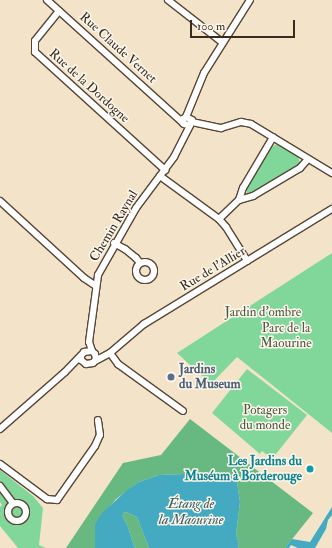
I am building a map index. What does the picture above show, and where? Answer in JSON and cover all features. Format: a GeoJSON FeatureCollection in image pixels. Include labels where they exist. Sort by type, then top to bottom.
{"type":"FeatureCollection","features":[{"type":"Feature","properties":{"kind":"street","name":"Rue Claude Vernet"},"geometry":{"type":"LineString","coordinates":[[47,0],[174,113],[187,121],[221,128],[246,122],[332,173]]}},
{"type":"Feature","properties":{"kind":"street"},"geometry":{"type":"LineString","coordinates":[[168,0],[222,42]]}},
{"type":"Feature","properties":{"kind":"street","name":"Chemin Raynal"},"geometry":{"type":"LineString","coordinates":[[93,352],[90,347],[90,335],[96,286],[102,265],[136,208],[174,157],[184,138],[192,103],[204,73],[222,42],[250,0]]}},
{"type":"Feature","properties":{"kind":"street","name":"Rue de la Dordogne"},"geometry":{"type":"LineString","coordinates":[[59,11],[35,41],[35,52],[165,170]]}},
{"type":"Feature","properties":{"kind":"street"},"geometry":{"type":"LineString","coordinates":[[239,200],[243,188],[273,137]]}},
{"type":"Feature","properties":{"kind":"street"},"geometry":{"type":"LineString","coordinates":[[218,219],[239,200],[253,196],[293,172],[308,159]]}},
{"type":"Feature","properties":{"kind":"street"},"geometry":{"type":"LineString","coordinates":[[160,176],[218,219],[226,227],[247,261]]}},
{"type":"Feature","properties":{"kind":"street"},"geometry":{"type":"LineString","coordinates":[[0,201],[84,278],[96,286]]}},
{"type":"Feature","properties":{"kind":"street","name":"Rue de l'Allier"},"geometry":{"type":"LineString","coordinates":[[95,361],[110,353],[144,324],[332,209]]}},
{"type":"Feature","properties":{"kind":"street"},"geometry":{"type":"LineString","coordinates":[[114,243],[125,249],[140,263]]}},
{"type":"Feature","properties":{"kind":"street","name":"Chemin Raynal"},"geometry":{"type":"LineString","coordinates":[[0,429],[70,368],[82,354],[90,335]]}},
{"type":"Feature","properties":{"kind":"street"},"geometry":{"type":"LineString","coordinates":[[93,352],[96,357],[95,361],[91,364],[84,363],[82,354],[93,352],[110,353],[118,364],[183,411]]}},
{"type":"Feature","properties":{"kind":"street","name":"Chemin Raynal"},"geometry":{"type":"LineString","coordinates":[[70,368],[84,363]]}},
{"type":"Feature","properties":{"kind":"street"},"geometry":{"type":"LineString","coordinates":[[0,464],[47,500],[57,500],[95,446],[100,435],[98,420]]}},
{"type":"Feature","properties":{"kind":"street"},"geometry":{"type":"LineString","coordinates":[[0,486],[13,503]]}},
{"type":"Feature","properties":{"kind":"green space"},"geometry":{"type":"Polygon","coordinates":[[[277,144],[298,156],[300,164],[252,194],[247,193],[246,189],[271,147],[277,144]]]}},
{"type":"Feature","properties":{"kind":"green space","name":"Parc de la Maourine"},"geometry":{"type":"Polygon","coordinates":[[[332,253],[332,433],[237,357],[211,384],[177,353],[332,253]]]}},
{"type":"Feature","properties":{"kind":"green space","name":"Potagers du monde"},"geometry":{"type":"Polygon","coordinates":[[[247,369],[307,415],[272,459],[262,451],[260,454],[212,413],[247,369]]]}},
{"type":"Feature","properties":{"kind":"green space"},"geometry":{"type":"Polygon","coordinates":[[[190,419],[313,513],[285,548],[238,548],[239,544],[236,534],[240,502],[237,482],[233,476],[183,474],[159,475],[139,482],[116,499],[95,524],[95,548],[66,548],[123,463],[161,455],[190,419]]]}},
{"type":"Feature","properties":{"kind":"green space"},"geometry":{"type":"Polygon","coordinates":[[[0,470],[33,496],[43,508],[39,545],[46,548],[18,548],[0,526],[0,507],[2,505],[0,502],[0,470]]]}},
{"type":"Feature","properties":{"kind":"green space"},"geometry":{"type":"Polygon","coordinates":[[[126,512],[137,517],[149,548],[136,548],[134,546],[128,527],[122,515],[122,513],[126,512]]]}},
{"type":"Feature","properties":{"kind":"water","name":"Étang de la Maourine"},"geometry":{"type":"Polygon","coordinates":[[[183,474],[233,476],[237,482],[240,502],[236,534],[239,544],[238,548],[149,548],[137,517],[126,512],[122,515],[136,548],[95,548],[95,524],[102,513],[126,491],[139,482],[159,475],[183,474]]]}},
{"type":"Feature","properties":{"kind":"water"},"geometry":{"type":"Polygon","coordinates":[[[332,507],[332,515],[328,520],[326,529],[315,548],[298,548],[291,545],[289,548],[285,548],[292,539],[310,542],[332,507]]]}},
{"type":"Feature","properties":{"kind":"place","name":"Jardins du Museum"},"geometry":{"type":"Point","coordinates":[171,377]}},
{"type":"Feature","properties":{"kind":"place","name":"Les Jardins du Muséum à Borderouge"},"geometry":{"type":"Point","coordinates":[310,469]}},
{"type":"Feature","properties":{"kind":"park label","name":"Jardin d'ombre"},"geometry":{"type":"Point","coordinates":[263,312]}}]}
